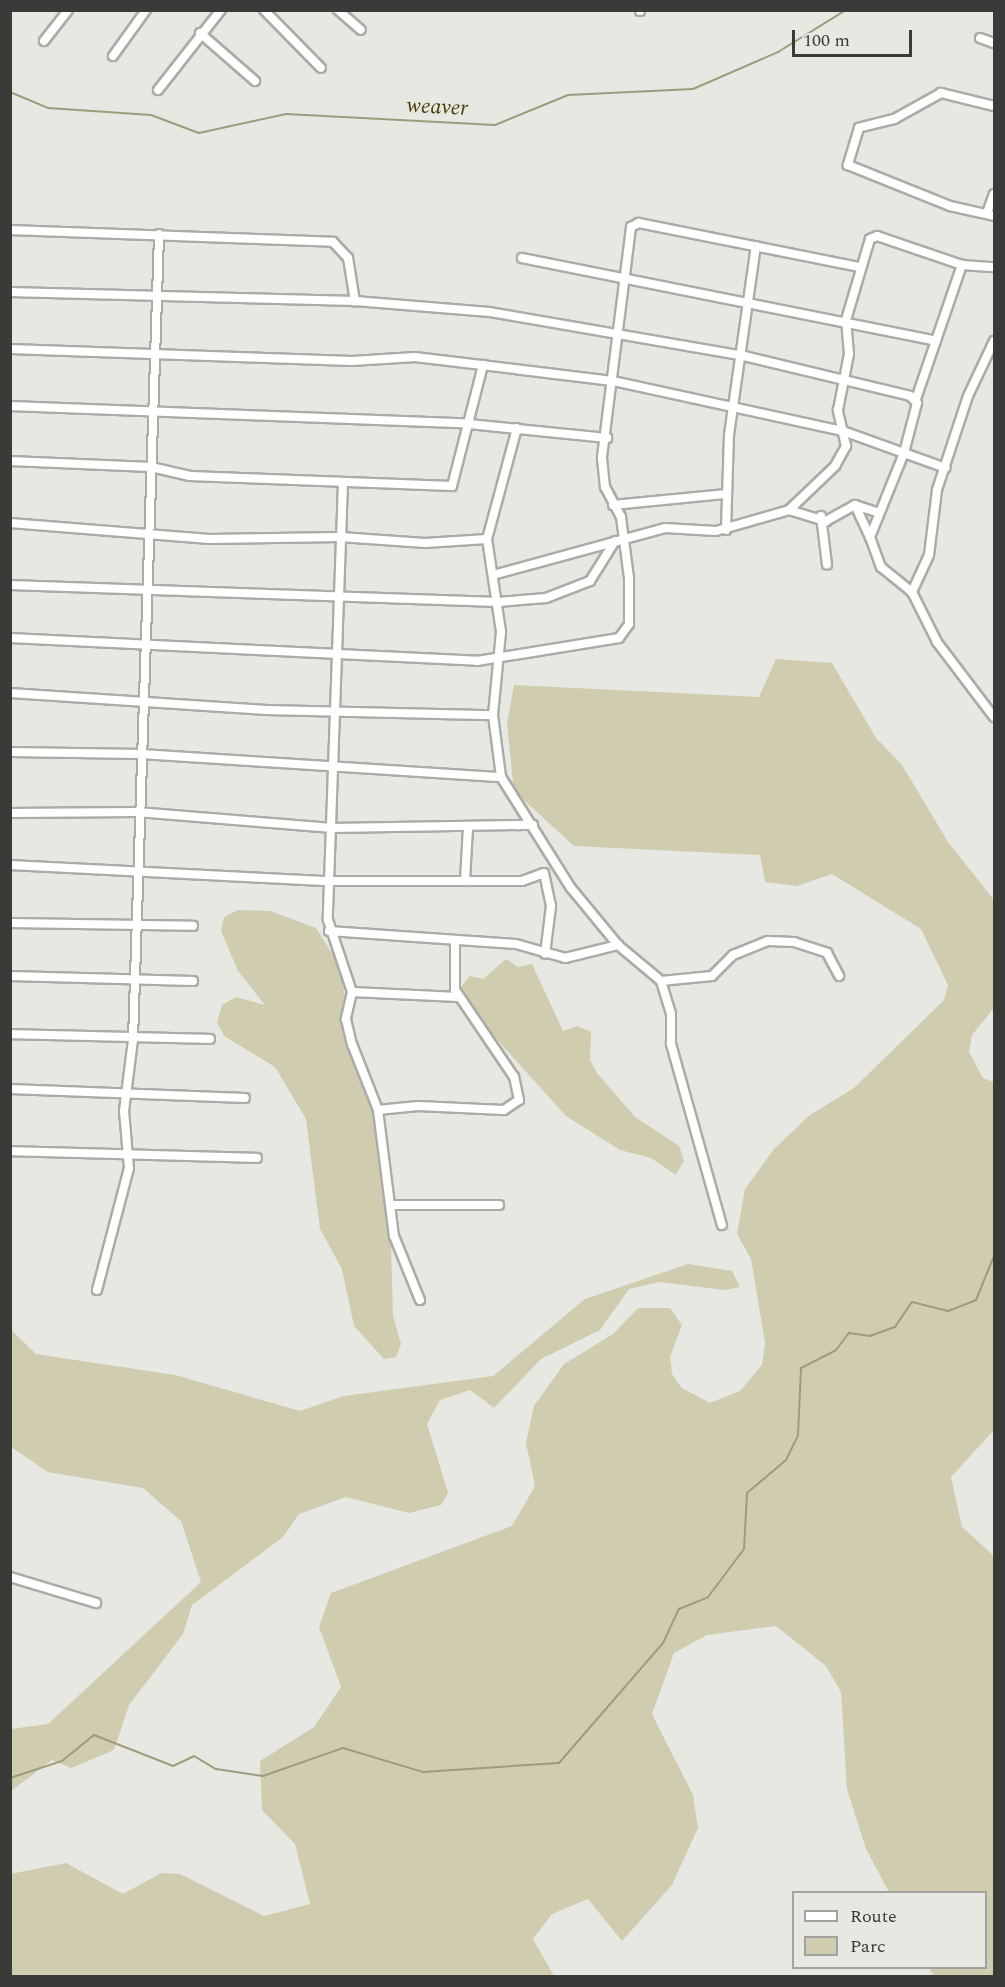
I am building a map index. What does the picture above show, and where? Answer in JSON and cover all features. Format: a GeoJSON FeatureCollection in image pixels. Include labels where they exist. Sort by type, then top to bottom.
{"type":"FeatureCollection","features":[{"type":"Feature","properties":{"kind":"street"},"geometry":{"type":"LineString","coordinates":[[44,41],[68,10]]}},
{"type":"Feature","properties":{"kind":"street"},"geometry":{"type":"LineString","coordinates":[[113,56],[146,10]]}},
{"type":"Feature","properties":{"kind":"street"},"geometry":{"type":"LineString","coordinates":[[264,10],[321,68]]}},
{"type":"Feature","properties":{"kind":"street"},"geometry":{"type":"LineString","coordinates":[[338,10],[361,30]]}},
{"type":"Feature","properties":{"kind":"street"},"geometry":{"type":"LineString","coordinates":[[158,90],[200,33],[220,11]]}},
{"type":"Feature","properties":{"kind":"street"},"geometry":{"type":"LineString","coordinates":[[200,33],[255,81]]}},
{"type":"Feature","properties":{"kind":"street"},"geometry":{"type":"LineString","coordinates":[[980,38],[994,43]]}},
{"type":"Feature","properties":{"kind":"street"},"geometry":{"type":"LineString","coordinates":[[994,106],[950,92],[859,128],[853,133],[849,169],[950,206],[991,214],[994,194]]}},
{"type":"Feature","properties":{"kind":"street"},"geometry":{"type":"LineString","coordinates":[[10,638],[148,641],[337,655],[502,657],[624,636],[629,578],[618,540],[621,517],[614,506],[603,476],[617,333],[634,224],[860,267]]}},
{"type":"Feature","properties":{"kind":"street"},"geometry":{"type":"LineString","coordinates":[[10,230],[159,234],[340,244],[355,301]]}},
{"type":"Feature","properties":{"kind":"street"},"geometry":{"type":"LineString","coordinates":[[97,1290],[126,1186],[126,1092],[133,1040],[135,870],[148,641],[152,355],[159,234]]}},
{"type":"Feature","properties":{"kind":"street"},"geometry":{"type":"LineString","coordinates":[[494,575],[665,528],[726,530],[789,510],[835,466],[846,446],[838,410],[842,380],[849,354],[846,320],[860,267],[877,236],[962,265],[994,267]]}},
{"type":"Feature","properties":{"kind":"street"},"geometry":{"type":"LineString","coordinates":[[726,530],[726,494],[735,404],[744,356],[747,303],[756,246]]}},
{"type":"Feature","properties":{"kind":"street"},"geometry":{"type":"LineString","coordinates":[[522,258],[625,276],[747,303],[846,320],[936,341]]}},
{"type":"Feature","properties":{"kind":"street"},"geometry":{"type":"LineString","coordinates":[[870,537],[904,453],[916,399],[962,265]]}},
{"type":"Feature","properties":{"kind":"street"},"geometry":{"type":"LineString","coordinates":[[10,292],[157,293],[355,301],[511,314],[744,356],[916,399]]}},
{"type":"Feature","properties":{"kind":"street"},"geometry":{"type":"LineString","coordinates":[[912,592],[929,555],[932,510],[968,396],[994,341]]}},
{"type":"Feature","properties":{"kind":"street"},"geometry":{"type":"LineString","coordinates":[[10,349],[352,361],[415,357],[613,381],[735,404],[843,431],[946,468]]}},
{"type":"Feature","properties":{"kind":"street"},"geometry":{"type":"LineString","coordinates":[[10,461],[151,467],[190,476],[452,486],[483,365]]}},
{"type":"Feature","properties":{"kind":"street"},"geometry":{"type":"LineString","coordinates":[[10,406],[152,415],[469,424],[607,438]]}},
{"type":"Feature","properties":{"kind":"street"},"geometry":{"type":"LineString","coordinates":[[517,428],[487,539],[498,602],[502,657],[493,715],[501,777],[533,825],[557,868],[618,945],[661,981],[669,1005],[671,1044],[722,1225]]}},
{"type":"Feature","properties":{"kind":"street"},"geometry":{"type":"LineString","coordinates":[[343,482],[334,711],[329,932],[352,993],[346,1018],[378,1110],[402,1262],[420,1300]]}},
{"type":"Feature","properties":{"kind":"street"},"geometry":{"type":"LineString","coordinates":[[614,506],[726,494]]}},
{"type":"Feature","properties":{"kind":"street"},"geometry":{"type":"LineString","coordinates":[[789,510],[801,517],[821,516],[826,520],[855,505],[879,513]]}},
{"type":"Feature","properties":{"kind":"street"},"geometry":{"type":"LineString","coordinates":[[855,505],[881,567],[912,592],[937,642],[994,717]]}},
{"type":"Feature","properties":{"kind":"street"},"geometry":{"type":"LineString","coordinates":[[821,516],[827,565]]}},
{"type":"Feature","properties":{"kind":"street"},"geometry":{"type":"LineString","coordinates":[[10,523],[150,536],[340,537],[425,543],[487,539]]}},
{"type":"Feature","properties":{"kind":"street"},"geometry":{"type":"LineString","coordinates":[[10,585],[498,602],[546,598],[590,581],[618,540]]}},
{"type":"Feature","properties":{"kind":"street"},"geometry":{"type":"LineString","coordinates":[[10,693],[143,698],[334,711],[493,715]]}},
{"type":"Feature","properties":{"kind":"street"},"geometry":{"type":"LineString","coordinates":[[10,752],[141,754],[501,777]]}},
{"type":"Feature","properties":{"kind":"street"},"geometry":{"type":"LineString","coordinates":[[10,813],[137,812],[332,828],[468,828],[533,825]]}},
{"type":"Feature","properties":{"kind":"street"},"geometry":{"type":"LineString","coordinates":[[465,881],[468,828]]}},
{"type":"Feature","properties":{"kind":"street"},"geometry":{"type":"LineString","coordinates":[[10,866],[135,870],[329,881],[522,881],[557,868]]}},
{"type":"Feature","properties":{"kind":"street"},"geometry":{"type":"LineString","coordinates":[[544,873],[551,906],[545,954]]}},
{"type":"Feature","properties":{"kind":"street"},"geometry":{"type":"LineString","coordinates":[[10,923],[193,926]]}},
{"type":"Feature","properties":{"kind":"street"},"geometry":{"type":"LineString","coordinates":[[329,932],[455,942],[516,944],[545,954],[577,957],[618,945]]}},
{"type":"Feature","properties":{"kind":"street"},"geometry":{"type":"LineString","coordinates":[[661,981],[712,976],[733,955],[768,941],[794,942],[827,953],[839,976]]}},
{"type":"Feature","properties":{"kind":"street"},"geometry":{"type":"LineString","coordinates":[[378,1110],[418,1106],[504,1110],[519,1100],[514,1077],[458,997],[455,942]]}},
{"type":"Feature","properties":{"kind":"street"},"geometry":{"type":"LineString","coordinates":[[10,975],[193,981]]}},
{"type":"Feature","properties":{"kind":"street"},"geometry":{"type":"LineString","coordinates":[[352,993],[458,997]]}},
{"type":"Feature","properties":{"kind":"street"},"geometry":{"type":"LineString","coordinates":[[10,1034],[133,1040],[210,1039]]}},
{"type":"Feature","properties":{"kind":"street"},"geometry":{"type":"LineString","coordinates":[[10,1089],[245,1098]]}},
{"type":"Feature","properties":{"kind":"street"},"geometry":{"type":"LineString","coordinates":[[10,1151],[257,1158]]}},
{"type":"Feature","properties":{"kind":"street"},"geometry":{"type":"LineString","coordinates":[[393,1205],[499,1205]]}},
{"type":"Feature","properties":{"kind":"street"},"geometry":{"type":"LineString","coordinates":[[10,1577],[96,1603]]}},
{"type":"Feature","properties":{"kind":"green space"},"geometry":{"type":"Polygon","coordinates":[[[776,659],[832,663],[876,738],[902,765],[948,842],[994,900],[994,1008],[972,1035],[969,1052],[983,1078],[994,1082],[994,1430],[951,1477],[962,1527],[994,1556],[994,1976],[934,1976],[930,1969],[987,1969],[987,1891],[888,1891],[866,1849],[847,1789],[841,1692],[826,1666],[776,1626],[707,1635],[674,1653],[652,1714],[693,1795],[698,1828],[672,1885],[622,1941],[588,1899],[552,1914],[533,1939],[554,1976],[11,1976],[10,1874],[66,1863],[123,1894],[161,1873],[180,1874],[264,1916],[310,1904],[295,1844],[262,1810],[260,1761],[314,1727],[341,1687],[319,1627],[331,1593],[512,1526],[535,1486],[526,1443],[534,1406],[564,1364],[613,1334],[638,1308],[670,1308],[682,1325],[670,1357],[672,1374],[682,1388],[710,1403],[740,1391],[762,1365],[765,1343],[751,1259],[737,1234],[745,1189],[774,1149],[810,1115],[854,1088],[944,1000],[948,985],[921,929],[832,874],[797,886],[765,882],[760,855],[574,846],[514,791],[507,724],[514,685],[759,697],[776,659]]]}},
{"type":"Feature","properties":{"kind":"green space"},"geometry":{"type":"Polygon","coordinates":[[[238,910],[270,911],[316,928],[340,966],[354,1053],[376,1113],[390,1208],[393,1316],[401,1344],[396,1357],[384,1359],[354,1326],[342,1269],[320,1229],[306,1119],[275,1067],[224,1036],[217,1022],[222,1005],[236,997],[265,1005],[238,971],[221,931],[224,917],[238,910]]]}},
{"type":"Feature","properties":{"kind":"green space"},"geometry":{"type":"Polygon","coordinates":[[[506,959],[518,967],[532,964],[563,1031],[577,1026],[591,1032],[590,1060],[597,1073],[635,1117],[679,1146],[684,1161],[676,1175],[651,1158],[620,1150],[566,1116],[475,1015],[461,987],[470,976],[483,979],[506,959]]]}},
{"type":"Feature","properties":{"kind":"green space"},"geometry":{"type":"Polygon","coordinates":[[[688,1264],[732,1271],[740,1287],[725,1290],[659,1282],[629,1289],[600,1330],[541,1359],[494,1408],[470,1390],[440,1400],[427,1424],[448,1493],[441,1505],[409,1513],[346,1497],[299,1514],[283,1537],[192,1605],[183,1634],[129,1705],[114,1750],[71,1768],[52,1760],[11,1791],[11,1729],[48,1724],[201,1582],[181,1521],[143,1488],[48,1472],[11,1447],[11,1330],[36,1354],[175,1375],[300,1411],[344,1396],[493,1376],[585,1299],[688,1264]]]}},
{"type":"Feature","properties":{"kind":"waterway","name":"weaver"},"geometry":{"type":"LineString","coordinates":[[10,92],[48,108],[151,115],[199,133],[286,114],[495,125],[568,95],[693,89],[778,52],[846,10]]}},
{"type":"Feature","properties":{"kind":"waterway"},"geometry":{"type":"LineString","coordinates":[[10,1778],[62,1761],[94,1735],[173,1766],[194,1756],[216,1769],[263,1776],[343,1748],[423,1772],[559,1763],[663,1643],[679,1609],[708,1597],[744,1549],[747,1493],[786,1460],[798,1435],[801,1368],[836,1350],[849,1333],[870,1336],[895,1327],[912,1302],[948,1311],[976,1300],[994,1256]]}}]}
